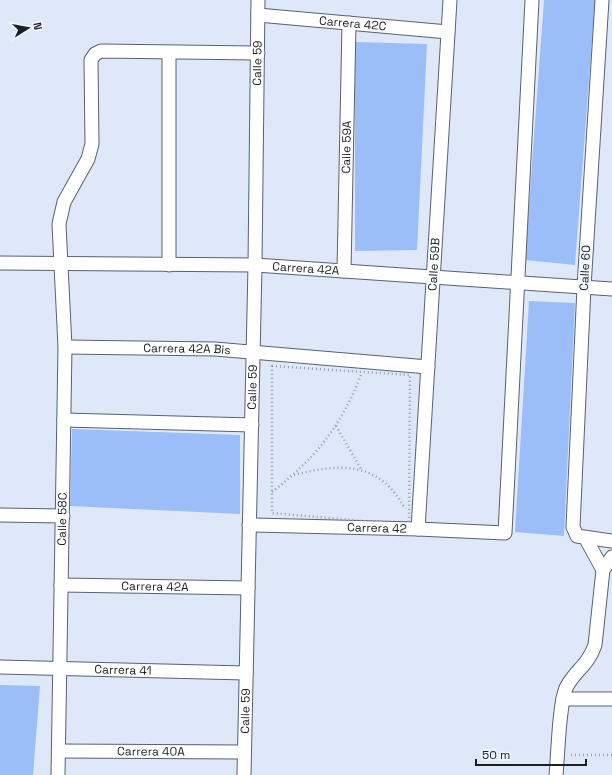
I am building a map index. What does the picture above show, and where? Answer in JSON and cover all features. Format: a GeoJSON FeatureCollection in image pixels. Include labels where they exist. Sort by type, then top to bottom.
{"type":"FeatureCollection","features":[{"type":"Feature","properties":{"kind":"street","name":"Calle 59"},"geometry":{"type":"LineString","coordinates":[[244,775],[255,265],[258,0]]}},
{"type":"Feature","properties":{"kind":"street","name":"Calle 59B"},"geometry":{"type":"LineString","coordinates":[[414,524],[428,367],[450,0]]}},
{"type":"Feature","properties":{"kind":"street"},"geometry":{"type":"LineString","coordinates":[[518,282],[532,0]]}},
{"type":"Feature","properties":{"kind":"street","name":"Calle 60"},"geometry":{"type":"LineString","coordinates":[[602,0],[584,287],[573,527],[582,537],[603,570]]}},
{"type":"Feature","properties":{"kind":"street","name":"Carrera 42C"},"geometry":{"type":"LineString","coordinates":[[258,15],[448,32]]}},
{"type":"Feature","properties":{"kind":"street","name":"Calle 59A"},"geometry":{"type":"LineString","coordinates":[[344,271],[349,23]]}},
{"type":"Feature","properties":{"kind":"street","name":"Calle 58C"},"geometry":{"type":"LineString","coordinates":[[58,775],[65,347],[59,224],[62,210],[88,159],[93,138],[92,56],[101,51],[169,53]]}},
{"type":"Feature","properties":{"kind":"street"},"geometry":{"type":"LineString","coordinates":[[169,265],[169,53],[258,53]]}},
{"type":"Feature","properties":{"kind":"street","name":"Carrera 42A"},"geometry":{"type":"LineString","coordinates":[[0,263],[255,265],[612,289]]}},
{"type":"Feature","properties":{"kind":"street","name":"Carrera 42"},"geometry":{"type":"LineString","coordinates":[[249,526],[414,524],[505,533],[518,282]]}},
{"type":"Feature","properties":{"kind":"street","name":"Carrera 42A Bis"},"geometry":{"type":"LineString","coordinates":[[65,347],[215,349],[428,367]]}},
{"type":"Feature","properties":{"kind":"street"},"geometry":{"type":"LineString","coordinates":[[64,420],[252,425]]}},
{"type":"Feature","properties":{"kind":"street"},"geometry":{"type":"LineString","coordinates":[[0,515],[62,516]]}},
{"type":"Feature","properties":{"kind":"street"},"geometry":{"type":"LineString","coordinates":[[582,537],[612,541]]}},
{"type":"Feature","properties":{"kind":"street"},"geometry":{"type":"LineString","coordinates":[[556,775],[563,698],[567,686],[591,656],[595,645],[603,570],[612,557]]}},
{"type":"Feature","properties":{"kind":"street","name":"Carrera 42A"},"geometry":{"type":"LineString","coordinates":[[61,585],[248,588]]}},
{"type":"Feature","properties":{"kind":"street","name":"Carrera 41"},"geometry":{"type":"LineString","coordinates":[[0,667],[246,673]]}},
{"type":"Feature","properties":{"kind":"street"},"geometry":{"type":"LineString","coordinates":[[563,698],[612,699]]}},
{"type":"Feature","properties":{"kind":"street","name":"Carrera 40A"},"geometry":{"type":"LineString","coordinates":[[59,751],[244,752]]}},
{"type":"Feature","properties":{"kind":"path"},"geometry":{"type":"LineString","coordinates":[[272,366],[410,375],[414,524],[409,525],[272,513],[272,366]]}},
{"type":"Feature","properties":{"kind":"path"},"geometry":{"type":"LineString","coordinates":[[272,492],[292,475],[326,441],[350,403],[362,372]]}},
{"type":"Feature","properties":{"kind":"path"},"geometry":{"type":"LineString","coordinates":[[336,426],[361,470]]}},
{"type":"Feature","properties":{"kind":"path"},"geometry":{"type":"LineString","coordinates":[[292,475],[344,467],[361,470],[372,474],[386,484],[400,500],[414,524]]}},
{"type":"Feature","properties":{"kind":"path"},"geometry":{"type":"LineString","coordinates":[[558,755],[612,755]]}},
{"type":"Feature","properties":{"kind":"shaded area"},"geometry":{"type":"Polygon","coordinates":[[[544,0],[595,0],[575,265],[525,260],[544,0]]]}},
{"type":"Feature","properties":{"kind":"shaded area"},"geometry":{"type":"Polygon","coordinates":[[[355,42],[427,44],[417,250],[355,251],[355,42]]]}},
{"type":"Feature","properties":{"kind":"shaded area"},"geometry":{"type":"Polygon","coordinates":[[[529,301],[575,303],[564,536],[515,532],[529,301]]]}},
{"type":"Feature","properties":{"kind":"shaded area"},"geometry":{"type":"Polygon","coordinates":[[[72,429],[240,435],[240,514],[70,506],[72,429]]]}},
{"type":"Feature","properties":{"kind":"shaded area"},"geometry":{"type":"Polygon","coordinates":[[[0,685],[40,686],[33,775],[0,775],[0,685]]]}}]}
